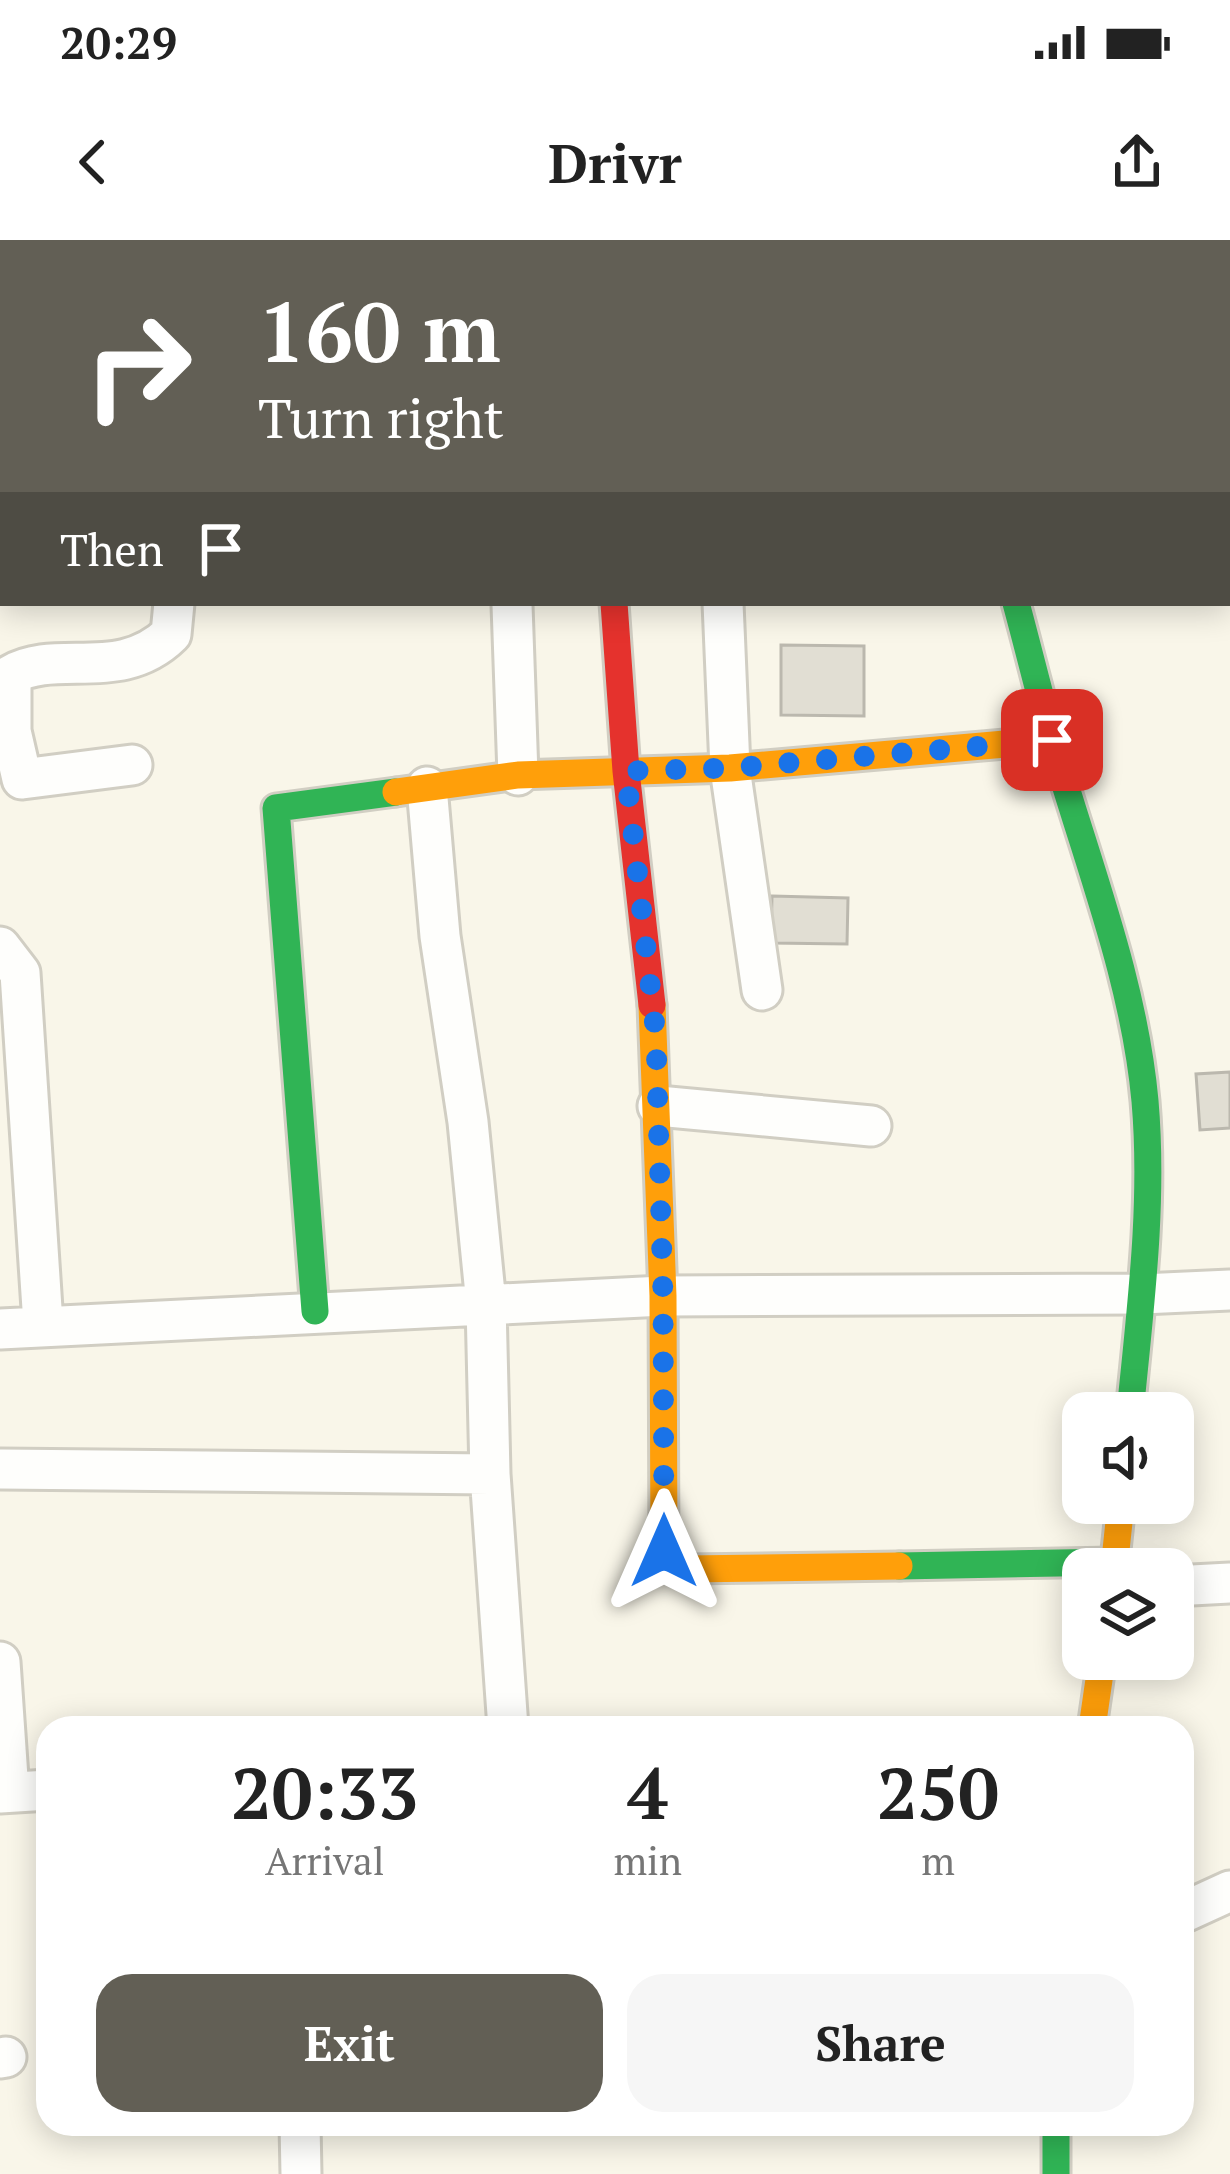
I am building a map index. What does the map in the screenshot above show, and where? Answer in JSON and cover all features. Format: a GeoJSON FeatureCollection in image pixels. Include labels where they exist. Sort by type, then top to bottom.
{"type":"FeatureCollection","features":[{"type":"Feature","properties":{"kind":"street"},"geometry":{"type":"LineString","coordinates":[[132,765],[22,779],[11,731],[11,675],[24,668],[94,665],[152,653],[171,634],[173,606]]}},
{"type":"Feature","properties":{"kind":"street"},"geometry":{"type":"LineString","coordinates":[[512,606],[518,775]]}},
{"type":"Feature","properties":{"kind":"street"},"geometry":{"type":"LineString","coordinates":[[614,606],[626,771],[656,1036],[664,1551],[669,1562],[687,1569],[1062,1565]]}},
{"type":"Feature","properties":{"kind":"street"},"geometry":{"type":"LineString","coordinates":[[723,606],[730,768],[762,990]]}},
{"type":"Feature","properties":{"kind":"street"},"geometry":{"type":"LineString","coordinates":[[1017,606],[1100,894],[1145,1101],[1142,1294],[1132,1392]]}},
{"type":"Feature","properties":{"kind":"street"},"geometry":{"type":"LineString","coordinates":[[315,1311],[276,808],[518,775],[730,768],[1052,740]]}},
{"type":"Feature","properties":{"kind":"street"},"geometry":{"type":"LineString","coordinates":[[427,787],[440,936],[469,1122],[486,1304],[490,1474],[507,1716]]}},
{"type":"Feature","properties":{"kind":"street"},"geometry":{"type":"LineString","coordinates":[[0,947],[20,973],[43,1324]]}},
{"type":"Feature","properties":{"kind":"street"},"geometry":{"type":"LineString","coordinates":[[658,1106],[871,1126]]}},
{"type":"Feature","properties":{"kind":"street"},"geometry":{"type":"LineString","coordinates":[[0,1329],[663,1296],[1230,1290]]}},
{"type":"Feature","properties":{"kind":"street"},"geometry":{"type":"LineString","coordinates":[[0,1468],[490,1474]]}},
{"type":"Feature","properties":{"kind":"street"},"geometry":{"type":"LineString","coordinates":[[1194,1585],[1230,1582]]}},
{"type":"Feature","properties":{"kind":"street"},"geometry":{"type":"LineString","coordinates":[[0,1661],[19,1792]]}},
{"type":"Feature","properties":{"kind":"street"},"geometry":{"type":"LineString","coordinates":[[1094,1716],[1099,1680]]}},
{"type":"Feature","properties":{"kind":"street"},"geometry":{"type":"LineString","coordinates":[[1194,1908],[1230,1891]]}},
{"type":"Feature","properties":{"kind":"street"},"geometry":{"type":"LineString","coordinates":[[300,2136],[301,2174]]}},
{"type":"Feature","properties":{"kind":"street"},"geometry":{"type":"LineString","coordinates":[[1056,2136],[1056,2174]]}},
{"type":"Feature","properties":{"kind":"building"},"geometry":{"type":"Polygon","coordinates":[[[781,645],[864,646],[864,716],[781,715],[781,645]]]}},
{"type":"Feature","properties":{"kind":"building"},"geometry":{"type":"Polygon","coordinates":[[[772,896],[848,898],[847,944],[771,943],[772,896]]]}},
{"type":"Feature","properties":{"kind":"building"},"geometry":{"type":"Polygon","coordinates":[[[1230,1072],[1230,1128],[1200,1130],[1196,1074],[1230,1072]]]}},
{"type":"Feature","properties":{"kind":"traffic: fast"},"geometry":{"type":"LineString","coordinates":[[1017,606],[1057,759],[1113,939],[1140,1060],[1147,1218],[1132,1392]]}},
{"type":"Feature","properties":{"kind":"traffic: fast"},"geometry":{"type":"LineString","coordinates":[[315,1311],[276,808],[396,792]]}},
{"type":"Feature","properties":{"kind":"traffic: fast"},"geometry":{"type":"LineString","coordinates":[[899,1566],[1062,1563]]}},
{"type":"Feature","properties":{"kind":"traffic: fast"},"geometry":{"type":"LineString","coordinates":[[1056,2136],[1056,2174]]}},
{"type":"Feature","properties":{"kind":"traffic: slow"},"geometry":{"type":"LineString","coordinates":[[396,792],[518,775],[730,768],[1051,740]]}},
{"type":"Feature","properties":{"kind":"traffic: slow"},"geometry":{"type":"LineString","coordinates":[[652,1005],[663,1296],[664,1551],[669,1562],[687,1569],[899,1566]]}},
{"type":"Feature","properties":{"kind":"traffic: slow"},"geometry":{"type":"LineString","coordinates":[[1116,1548],[1119,1524]]}},
{"type":"Feature","properties":{"kind":"traffic: slow"},"geometry":{"type":"LineString","coordinates":[[1094,1716],[1099,1680]]}},
{"type":"Feature","properties":{"kind":"traffic: jam"},"geometry":{"type":"LineString","coordinates":[[614,606],[626,771],[652,1005]]}},
{"type":"Feature","properties":{"kind":"route"},"geometry":{"type":"LineString","coordinates":[[664,1551],[656,1036],[626,771],[730,768],[1052,740]]}}]}
